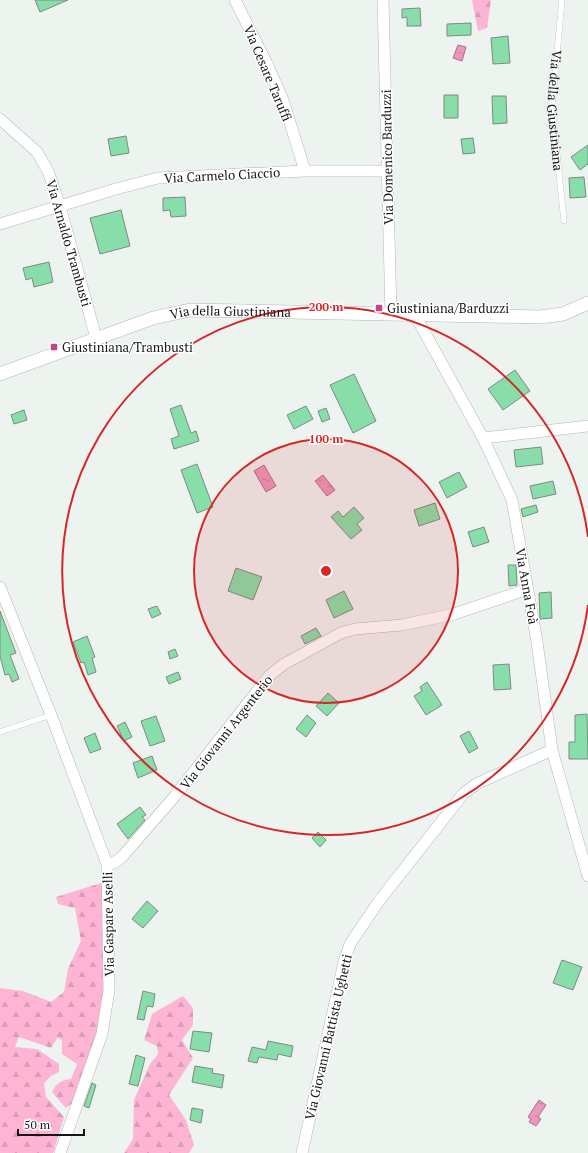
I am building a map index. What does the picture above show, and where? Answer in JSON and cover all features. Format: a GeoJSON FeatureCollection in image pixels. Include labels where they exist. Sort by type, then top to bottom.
{"type":"FeatureCollection","features":[{"type":"Feature","properties":{"kind":"street","name":"Via Cesare Taruffi"},"geometry":{"type":"LineString","coordinates":[[235,0],[269,68],[283,100],[305,171]]}},
{"type":"Feature","properties":{"kind":"street","name":"Via Domenico Barduzzi"},"geometry":{"type":"LineString","coordinates":[[383,0],[391,314]]}},
{"type":"Feature","properties":{"kind":"street","name":"Via Arnaldo Trambusti"},"geometry":{"type":"LineString","coordinates":[[0,119],[29,145],[41,158],[48,171],[60,206],[96,338]]}},
{"type":"Feature","properties":{"kind":"street","name":"Via Carmelo Ciaccio"},"geometry":{"type":"LineString","coordinates":[[0,224],[158,178],[305,171],[388,171]]}},
{"type":"Feature","properties":{"kind":"street","name":"Via della Giustiniana"},"geometry":{"type":"LineString","coordinates":[[0,374],[153,318],[190,310],[540,317],[563,314],[588,304]]}},
{"type":"Feature","properties":{"kind":"street","name":"Via Anna Foà"},"geometry":{"type":"LineString","coordinates":[[414,315],[483,438],[512,500],[528,589],[552,750],[588,876]]}},
{"type":"Feature","properties":{"kind":"street"},"geometry":{"type":"LineString","coordinates":[[483,438],[588,426]]}},
{"type":"Feature","properties":{"kind":"street","name":"Via Gaspare Aselli"},"geometry":{"type":"LineString","coordinates":[[0,587],[51,715],[107,864],[109,990],[106,1019],[60,1153]]}},
{"type":"Feature","properties":{"kind":"street","name":"Via Giovanni Argenterio"},"geometry":{"type":"LineString","coordinates":[[107,864],[114,863],[122,857],[175,796],[269,676],[284,664],[341,633],[355,629],[402,625],[454,614],[528,589]]}},
{"type":"Feature","properties":{"kind":"street","name":"Via Giovanni Battista Ughetti"},"geometry":{"type":"LineString","coordinates":[[302,1153],[344,962],[350,944],[379,900],[464,793],[478,783],[552,750]]}},
{"type":"Feature","properties":{"kind":"lane","name":"Via della Giustiniana"},"geometry":{"type":"LineString","coordinates":[[562,0],[552,106],[564,221]]}},
{"type":"Feature","properties":{"kind":"lane"},"geometry":{"type":"LineString","coordinates":[[0,732],[51,715]]}},
{"type":"Feature","properties":{"kind":"green space"},"geometry":{"type":"Polygon","coordinates":[[[472,0],[491,0],[487,28],[478,31],[472,0]]]}},
{"type":"Feature","properties":{"kind":"green space"},"geometry":{"type":"Polygon","coordinates":[[[101,883],[103,888],[104,1008],[102,1020],[72,1103],[66,1108],[52,1092],[59,1082],[71,1079],[77,1064],[62,1054],[62,1041],[58,1037],[51,1048],[19,1037],[15,1047],[37,1049],[59,1064],[59,1072],[51,1076],[44,1083],[46,1097],[64,1117],[53,1153],[0,1153],[0,988],[23,991],[51,1002],[64,992],[68,969],[81,941],[75,908],[58,904],[56,897],[101,883]]]}},
{"type":"Feature","properties":{"kind":"green space"},"geometry":{"type":"Polygon","coordinates":[[[183,996],[193,1008],[193,1025],[182,1040],[193,1058],[169,1095],[186,1120],[194,1145],[189,1153],[124,1153],[133,1139],[134,1100],[150,1064],[158,1054],[157,1046],[144,1040],[152,1014],[183,996]]]}},
{"type":"Feature","properties":{"kind":"water"},"geometry":{"type":"Polygon","coordinates":[[[458,45],[466,47],[462,61],[453,58],[458,45]]]}},
{"type":"Feature","properties":{"kind":"water"},"geometry":{"type":"Polygon","coordinates":[[[264,465],[276,486],[266,492],[254,471],[264,465]]]}},
{"type":"Feature","properties":{"kind":"water"},"geometry":{"type":"Polygon","coordinates":[[[323,475],[335,490],[327,496],[315,481],[323,475]]]}},
{"type":"Feature","properties":{"kind":"water"},"geometry":{"type":"Polygon","coordinates":[[[539,1100],[546,1105],[538,1117],[541,1119],[536,1126],[529,1122],[531,1119],[528,1117],[539,1100]]]}},
{"type":"Feature","properties":{"kind":"building"},"geometry":{"type":"Polygon","coordinates":[[[35,0],[68,0],[40,12],[35,0]]]}},
{"type":"Feature","properties":{"kind":"building"},"geometry":{"type":"Polygon","coordinates":[[[420,8],[421,26],[407,26],[407,17],[402,18],[402,9],[420,8]]]}},
{"type":"Feature","properties":{"kind":"building"},"geometry":{"type":"Polygon","coordinates":[[[471,23],[471,35],[447,36],[447,24],[471,23]]]}},
{"type":"Feature","properties":{"kind":"building"},"geometry":{"type":"Polygon","coordinates":[[[508,36],[510,63],[493,64],[491,38],[508,36]]]}},
{"type":"Feature","properties":{"kind":"building"},"geometry":{"type":"Polygon","coordinates":[[[444,95],[458,95],[458,118],[444,118],[444,95]]]}},
{"type":"Feature","properties":{"kind":"building"},"geometry":{"type":"Polygon","coordinates":[[[492,96],[506,96],[507,123],[493,124],[492,96]]]}},
{"type":"Feature","properties":{"kind":"building"},"geometry":{"type":"Polygon","coordinates":[[[126,136],[129,153],[111,156],[108,139],[126,136]]]}},
{"type":"Feature","properties":{"kind":"building"},"geometry":{"type":"Polygon","coordinates":[[[473,138],[475,153],[463,154],[461,139],[473,138]]]}},
{"type":"Feature","properties":{"kind":"building"},"geometry":{"type":"Polygon","coordinates":[[[588,145],[588,164],[580,170],[571,157],[588,145]]]}},
{"type":"Feature","properties":{"kind":"building"},"geometry":{"type":"Polygon","coordinates":[[[584,177],[586,197],[570,198],[569,178],[584,177]]]}},
{"type":"Feature","properties":{"kind":"building"},"geometry":{"type":"Polygon","coordinates":[[[185,197],[186,216],[171,217],[170,210],[163,211],[163,198],[185,197]]]}},
{"type":"Feature","properties":{"kind":"building"},"geometry":{"type":"Polygon","coordinates":[[[121,210],[130,246],[100,254],[90,218],[121,210]]]}},
{"type":"Feature","properties":{"kind":"building"},"geometry":{"type":"Polygon","coordinates":[[[49,262],[53,282],[34,287],[32,278],[26,280],[23,268],[49,262]]]}},
{"type":"Feature","properties":{"kind":"building"},"geometry":{"type":"Polygon","coordinates":[[[515,370],[530,391],[503,410],[488,389],[515,370]]]}},
{"type":"Feature","properties":{"kind":"building"},"geometry":{"type":"Polygon","coordinates":[[[354,374],[376,421],[353,433],[330,385],[354,374]]]}},
{"type":"Feature","properties":{"kind":"building"},"geometry":{"type":"Polygon","coordinates":[[[181,405],[191,433],[196,431],[199,441],[174,449],[171,439],[179,436],[170,409],[181,405]]]}},
{"type":"Feature","properties":{"kind":"building"},"geometry":{"type":"Polygon","coordinates":[[[306,406],[313,419],[294,429],[287,415],[306,406]]]}},
{"type":"Feature","properties":{"kind":"building"},"geometry":{"type":"Polygon","coordinates":[[[326,408],[330,419],[322,422],[318,411],[326,408]]]}},
{"type":"Feature","properties":{"kind":"building"},"geometry":{"type":"Polygon","coordinates":[[[24,410],[27,420],[14,424],[11,415],[24,410]]]}},
{"type":"Feature","properties":{"kind":"building"},"geometry":{"type":"Polygon","coordinates":[[[541,447],[543,464],[516,467],[514,450],[541,447]]]}},
{"type":"Feature","properties":{"kind":"building"},"geometry":{"type":"Polygon","coordinates":[[[197,464],[213,507],[197,513],[181,470],[197,464]]]}},
{"type":"Feature","properties":{"kind":"building"},"geometry":{"type":"Polygon","coordinates":[[[459,472],[467,487],[447,498],[439,482],[459,472]]]}},
{"type":"Feature","properties":{"kind":"building"},"geometry":{"type":"Polygon","coordinates":[[[553,481],[556,494],[533,499],[530,486],[553,481]]]}},
{"type":"Feature","properties":{"kind":"building"},"geometry":{"type":"Polygon","coordinates":[[[435,503],[440,519],[419,526],[414,510],[435,503]]]}},
{"type":"Feature","properties":{"kind":"building"},"geometry":{"type":"Polygon","coordinates":[[[536,505],[538,512],[523,517],[521,509],[536,505]]]}},
{"type":"Feature","properties":{"kind":"building"},"geometry":{"type":"Polygon","coordinates":[[[354,507],[364,518],[357,524],[362,530],[351,539],[331,517],[338,511],[343,517],[354,507]]]}},
{"type":"Feature","properties":{"kind":"building"},"geometry":{"type":"Polygon","coordinates":[[[484,527],[489,542],[473,547],[468,532],[484,527]]]}},
{"type":"Feature","properties":{"kind":"building"},"geometry":{"type":"Polygon","coordinates":[[[508,565],[516,565],[517,585],[509,586],[508,565]]]}},
{"type":"Feature","properties":{"kind":"building"},"geometry":{"type":"Polygon","coordinates":[[[236,568],[262,577],[253,600],[228,591],[236,568]]]}},
{"type":"Feature","properties":{"kind":"building"},"geometry":{"type":"Polygon","coordinates":[[[344,591],[353,609],[334,618],[326,600],[344,591]]]}},
{"type":"Feature","properties":{"kind":"building"},"geometry":{"type":"Polygon","coordinates":[[[551,592],[552,618],[540,619],[539,593],[551,592]]]}},
{"type":"Feature","properties":{"kind":"building"},"geometry":{"type":"Polygon","coordinates":[[[157,606],[161,614],[152,618],[148,609],[157,606]]]}},
{"type":"Feature","properties":{"kind":"building"},"geometry":{"type":"Polygon","coordinates":[[[0,611],[16,653],[10,655],[19,679],[12,682],[9,674],[5,675],[0,656],[0,611]]]}},
{"type":"Feature","properties":{"kind":"building"},"geometry":{"type":"Polygon","coordinates":[[[316,628],[321,636],[305,644],[301,636],[316,628]]]}},
{"type":"Feature","properties":{"kind":"building"},"geometry":{"type":"Polygon","coordinates":[[[87,636],[95,657],[92,658],[96,672],[88,675],[84,662],[81,663],[73,642],[87,636]]]}},
{"type":"Feature","properties":{"kind":"building"},"geometry":{"type":"Polygon","coordinates":[[[175,649],[178,656],[170,659],[168,652],[175,649]]]}},
{"type":"Feature","properties":{"kind":"building"},"geometry":{"type":"Polygon","coordinates":[[[509,664],[511,689],[494,690],[493,665],[509,664]]]}},
{"type":"Feature","properties":{"kind":"building"},"geometry":{"type":"Polygon","coordinates":[[[178,672],[181,679],[169,684],[166,677],[178,672]]]}},
{"type":"Feature","properties":{"kind":"building"},"geometry":{"type":"Polygon","coordinates":[[[427,682],[442,705],[426,715],[414,696],[422,691],[420,687],[427,682]]]}},
{"type":"Feature","properties":{"kind":"building"},"geometry":{"type":"Polygon","coordinates":[[[328,693],[339,703],[327,716],[316,706],[328,693]]]}},
{"type":"Feature","properties":{"kind":"building"},"geometry":{"type":"Polygon","coordinates":[[[587,714],[588,759],[569,759],[569,742],[575,742],[575,715],[587,714]]]}},
{"type":"Feature","properties":{"kind":"building"},"geometry":{"type":"Polygon","coordinates":[[[307,715],[316,723],[306,737],[296,729],[307,715]]]}},
{"type":"Feature","properties":{"kind":"building"},"geometry":{"type":"Polygon","coordinates":[[[156,716],[165,741],[150,746],[141,721],[156,716]]]}},
{"type":"Feature","properties":{"kind":"building"},"geometry":{"type":"Polygon","coordinates":[[[125,722],[132,737],[124,741],[117,726],[125,722]]]}},
{"type":"Feature","properties":{"kind":"building"},"geometry":{"type":"Polygon","coordinates":[[[469,731],[478,748],[469,753],[460,736],[469,731]]]}},
{"type":"Feature","properties":{"kind":"building"},"geometry":{"type":"Polygon","coordinates":[[[95,733],[101,749],[90,753],[84,738],[95,733]]]}},
{"type":"Feature","properties":{"kind":"building"},"geometry":{"type":"Polygon","coordinates":[[[152,756],[157,770],[138,778],[133,763],[152,756]]]}},
{"type":"Feature","properties":{"kind":"building"},"geometry":{"type":"Polygon","coordinates":[[[140,807],[146,815],[142,817],[145,820],[128,839],[117,824],[140,807]]]}},
{"type":"Feature","properties":{"kind":"building"},"geometry":{"type":"Polygon","coordinates":[[[318,832],[326,840],[320,847],[312,838],[318,832]]]}},
{"type":"Feature","properties":{"kind":"building"},"geometry":{"type":"Polygon","coordinates":[[[147,901],[158,911],[143,928],[132,919],[147,901]]]}},
{"type":"Feature","properties":{"kind":"building"},"geometry":{"type":"Polygon","coordinates":[[[562,960],[582,967],[573,990],[553,983],[562,960]]]}},
{"type":"Feature","properties":{"kind":"building"},"geometry":{"type":"Polygon","coordinates":[[[143,991],[155,994],[153,1007],[147,1006],[144,1020],[137,1019],[143,991]]]}},
{"type":"Feature","properties":{"kind":"building"},"geometry":{"type":"Polygon","coordinates":[[[193,1031],[212,1033],[209,1052],[190,1049],[193,1031]]]}},
{"type":"Feature","properties":{"kind":"building"},"geometry":{"type":"Polygon","coordinates":[[[268,1041],[293,1046],[291,1057],[278,1054],[277,1060],[259,1057],[257,1063],[248,1061],[252,1047],[266,1050],[268,1041]]]}},
{"type":"Feature","properties":{"kind":"building"},"geometry":{"type":"Polygon","coordinates":[[[136,1055],[145,1058],[138,1086],[129,1084],[136,1055]]]}},
{"type":"Feature","properties":{"kind":"building"},"geometry":{"type":"Polygon","coordinates":[[[195,1066],[213,1069],[212,1073],[224,1075],[222,1088],[192,1082],[195,1066]]]}},
{"type":"Feature","properties":{"kind":"building"},"geometry":{"type":"Polygon","coordinates":[[[92,1083],[96,1085],[89,1108],[84,1106],[92,1083]]]}},
{"type":"Feature","properties":{"kind":"building"},"geometry":{"type":"Polygon","coordinates":[[[192,1108],[203,1110],[201,1123],[190,1120],[192,1108]]]}},
{"type":"Feature","properties":{"kind":"place","name":"Giustiniana/Barduzzi"},"geometry":{"type":"Point","coordinates":[379,308]}},
{"type":"Feature","properties":{"kind":"place","name":"Giustiniana/Trambusti"},"geometry":{"type":"Point","coordinates":[54,347]}}]}
